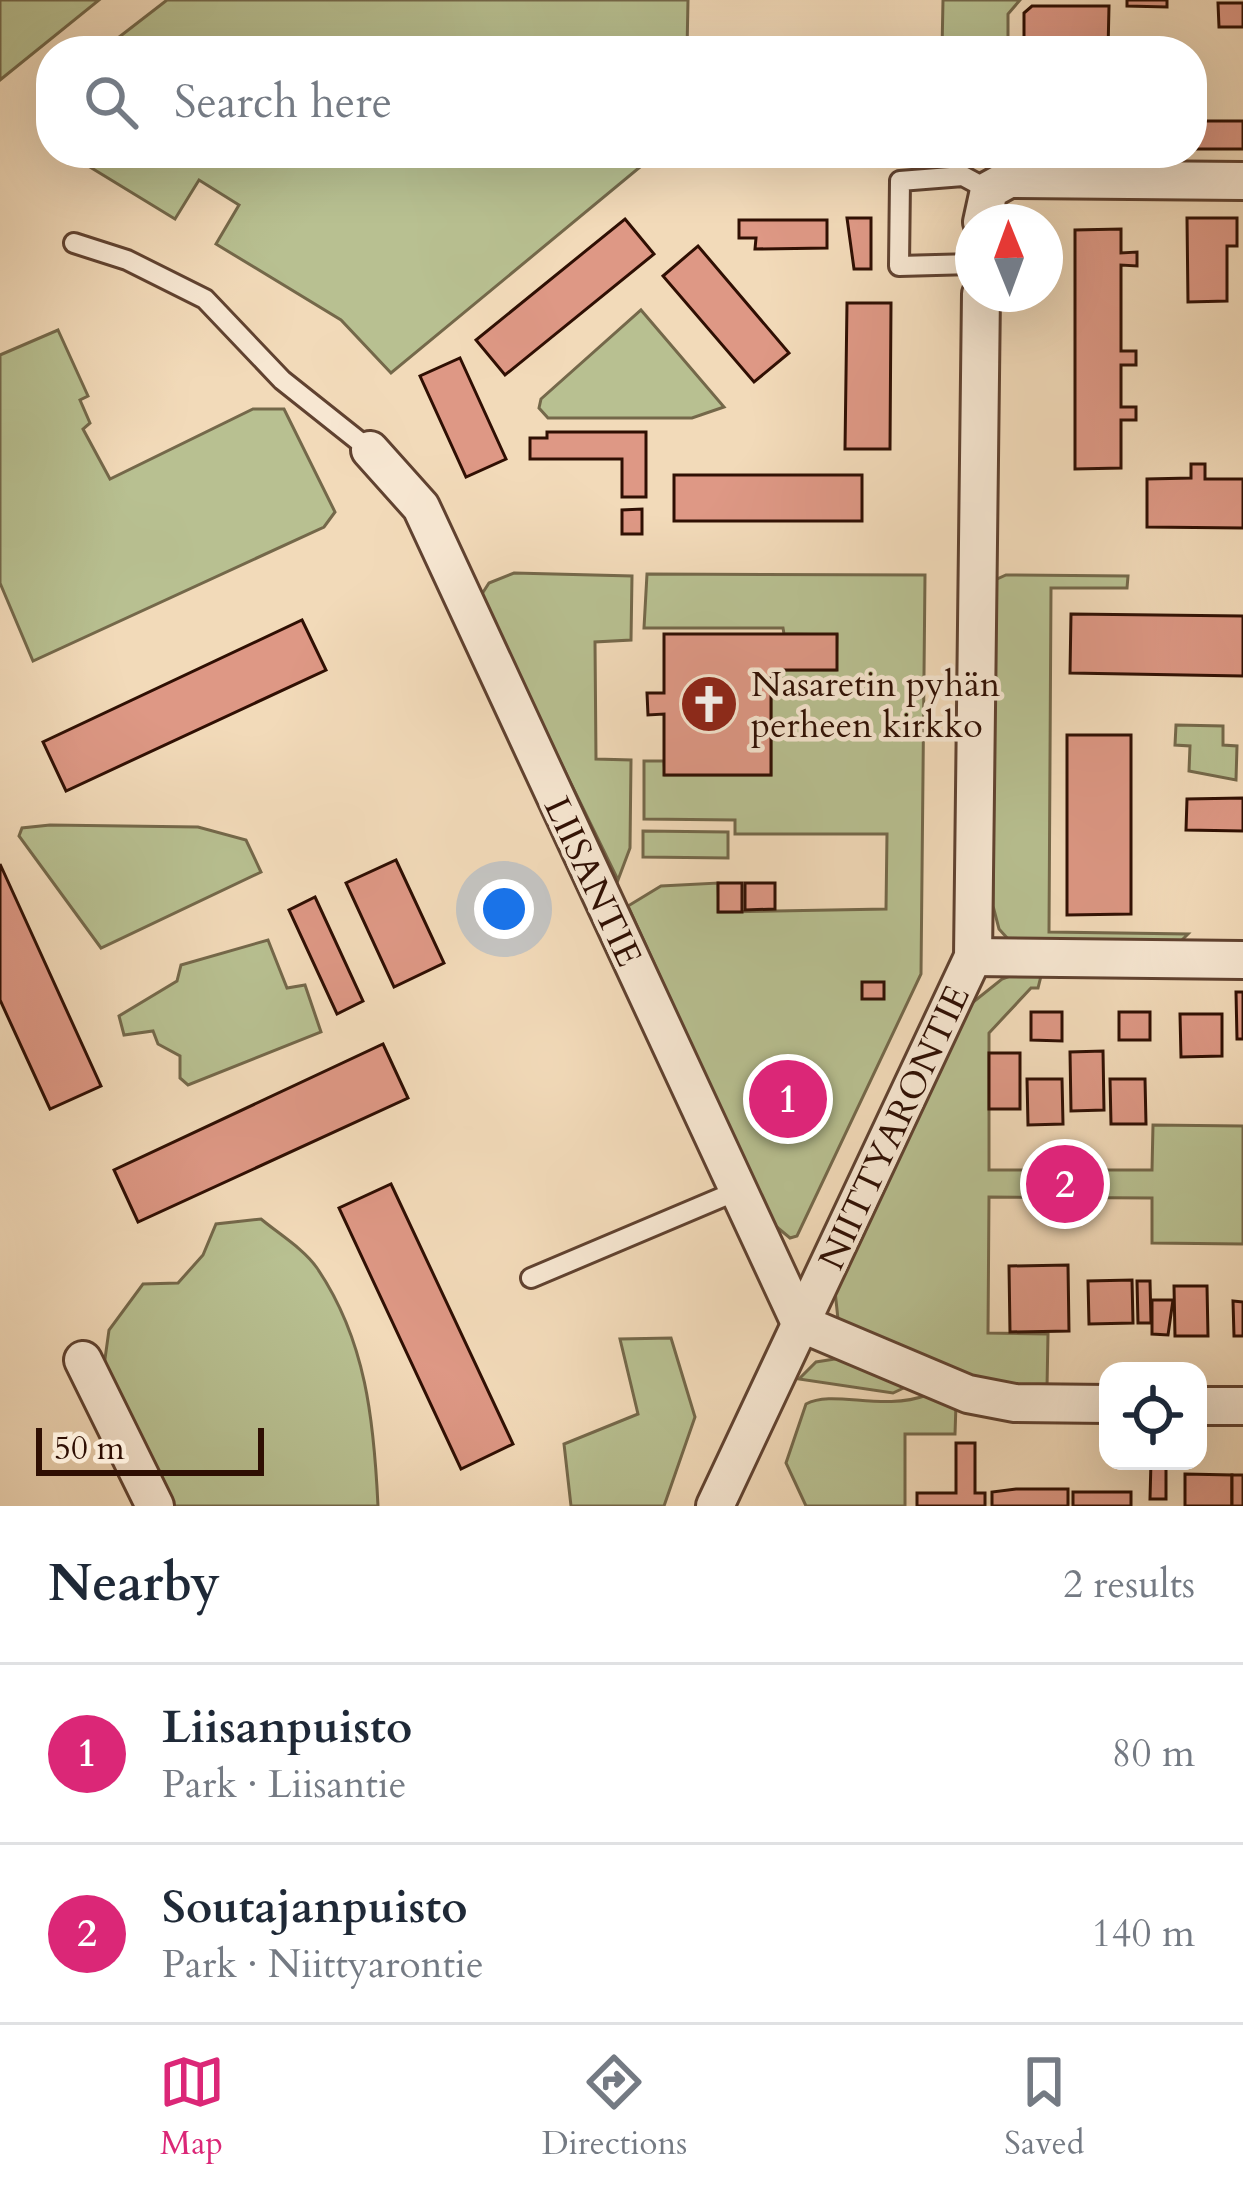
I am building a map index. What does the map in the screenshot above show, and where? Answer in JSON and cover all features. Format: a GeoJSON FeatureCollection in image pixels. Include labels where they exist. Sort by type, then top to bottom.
{"type":"FeatureCollection","features":[{"type":"Feature","properties":{"kind":"street"},"geometry":{"type":"LineString","coordinates":[[988,204],[1009,179],[1243,181]]}},
{"type":"Feature","properties":{"kind":"street","name":"NIITTYARONTIE"},"geometry":{"type":"LineString","coordinates":[[716,1506],[973,957],[981,312]]}},
{"type":"Feature","properties":{"kind":"street","name":"LIISANTIE"},"geometry":{"type":"LineString","coordinates":[[370,450],[421,507],[800,1323]]}},
{"type":"Feature","properties":{"kind":"street"},"geometry":{"type":"LineString","coordinates":[[973,957],[1243,960]]}},
{"type":"Feature","properties":{"kind":"street"},"geometry":{"type":"LineString","coordinates":[[800,1323],[968,1394],[1015,1403],[1099,1404]]}},
{"type":"Feature","properties":{"kind":"street"},"geometry":{"type":"LineString","coordinates":[[83,1360],[155,1506]]}},
{"type":"Feature","properties":{"kind":"street"},"geometry":{"type":"LineString","coordinates":[[1207,1406],[1243,1406]]}},
{"type":"Feature","properties":{"kind":"lane"},"geometry":{"type":"LineString","coordinates":[[955,264],[899,266],[900,181],[963,176],[981,204]]}},
{"type":"Feature","properties":{"kind":"lane"},"geometry":{"type":"LineString","coordinates":[[74,243],[127,260],[205,299],[282,380],[370,450]]}},
{"type":"Feature","properties":{"kind":"lane"},"geometry":{"type":"LineString","coordinates":[[531,1278],[739,1190]]}},
{"type":"Feature","properties":{"kind":"green space"},"geometry":{"type":"Polygon","coordinates":[[[0,0],[99,0],[54,36],[36,36],[36,51],[0,80],[0,0]]]}},
{"type":"Feature","properties":{"kind":"green space"},"geometry":{"type":"Polygon","coordinates":[[[167,0],[688,0],[687,36],[120,36],[167,0]]]}},
{"type":"Feature","properties":{"kind":"green space"},"geometry":{"type":"Polygon","coordinates":[[[943,0],[1020,0],[1008,14],[1008,36],[942,36],[943,0]]]}},
{"type":"Feature","properties":{"kind":"green space"},"geometry":{"type":"Polygon","coordinates":[[[92,168],[639,168],[391,373],[341,320],[216,244],[239,205],[199,180],[175,219],[92,168]]]}},
{"type":"Feature","properties":{"kind":"green space"},"geometry":{"type":"Polygon","coordinates":[[[641,310],[724,407],[692,418],[548,418],[539,408],[541,399],[641,310]]]}},
{"type":"Feature","properties":{"kind":"green space"},"geometry":{"type":"Polygon","coordinates":[[[58,330],[88,396],[80,400],[90,423],[83,429],[110,479],[253,409],[284,409],[335,512],[324,527],[33,661],[0,583],[0,355],[58,330]]]}},
{"type":"Feature","properties":{"kind":"green space"},"geometry":{"type":"Polygon","coordinates":[[[514,573],[632,576],[631,640],[595,642],[596,759],[631,760],[630,848],[618,880],[480,597],[489,583],[514,573]]]}},
{"type":"Feature","properties":{"kind":"green space"},"geometry":{"type":"Polygon","coordinates":[[[647,574],[925,575],[921,974],[797,1236],[790,1238],[772,1223],[628,906],[661,886],[718,883],[719,912],[886,909],[887,834],[735,834],[735,820],[644,819],[644,761],[664,761],[665,775],[771,775],[771,670],[836,670],[837,635],[784,634],[783,628],[644,628],[647,574]]]}},
{"type":"Feature","properties":{"kind":"green space"},"geometry":{"type":"Polygon","coordinates":[[[1006,575],[1128,576],[1127,588],[1051,588],[1049,932],[1188,934],[1174,948],[1009,940],[999,929],[993,906],[995,580],[1006,575]]]}},
{"type":"Feature","properties":{"kind":"green space"},"geometry":{"type":"Polygon","coordinates":[[[1176,725],[1223,726],[1223,745],[1237,746],[1236,780],[1189,771],[1190,746],[1175,745],[1176,725]]]}},
{"type":"Feature","properties":{"kind":"green space"},"geometry":{"type":"Polygon","coordinates":[[[198,827],[246,840],[261,872],[101,948],[19,836],[22,828],[198,827]]]}},
{"type":"Feature","properties":{"kind":"green space"},"geometry":{"type":"Polygon","coordinates":[[[643,831],[728,832],[728,858],[643,857],[643,831]]]}},
{"type":"Feature","properties":{"kind":"green space"},"geometry":{"type":"Polygon","coordinates":[[[268,940],[287,988],[305,985],[321,1032],[188,1085],[180,1078],[180,1056],[158,1044],[153,1031],[124,1035],[119,1016],[177,981],[181,965],[268,940]]]}},
{"type":"Feature","properties":{"kind":"green space"},"geometry":{"type":"Polygon","coordinates":[[[1021,972],[1042,972],[1038,988],[1031,988],[989,1033],[989,1170],[1152,1170],[1153,1125],[1243,1126],[1243,1244],[1152,1243],[1152,1198],[989,1197],[988,1333],[1048,1334],[1047,1388],[1013,1392],[847,1331],[838,1319],[835,1291],[972,1003],[1002,979],[1021,972]]]}},
{"type":"Feature","properties":{"kind":"green space"},"geometry":{"type":"Polygon","coordinates":[[[261,1219],[312,1261],[347,1324],[370,1412],[378,1506],[173,1506],[104,1366],[109,1330],[143,1284],[178,1283],[203,1255],[216,1224],[261,1219]]]}},
{"type":"Feature","properties":{"kind":"green space"},"geometry":{"type":"Polygon","coordinates":[[[671,1338],[695,1417],[664,1506],[571,1506],[564,1444],[638,1414],[620,1339],[671,1338]]]}},
{"type":"Feature","properties":{"kind":"green space"},"geometry":{"type":"Polygon","coordinates":[[[841,1358],[910,1385],[893,1393],[799,1379],[816,1362],[841,1358]]]}},
{"type":"Feature","properties":{"kind":"green space"},"geometry":{"type":"Polygon","coordinates":[[[927,1395],[956,1404],[955,1434],[905,1434],[905,1506],[806,1506],[786,1463],[806,1404],[830,1399],[910,1400],[927,1395]]]}},
{"type":"Feature","properties":{"kind":"building"},"geometry":{"type":"Polygon","coordinates":[[[1127,0],[1167,0],[1167,7],[1127,6],[1127,0]]]}},
{"type":"Feature","properties":{"kind":"building"},"geometry":{"type":"Polygon","coordinates":[[[1218,3],[1243,3],[1243,27],[1219,27],[1218,3]]]}},
{"type":"Feature","properties":{"kind":"building"},"geometry":{"type":"Polygon","coordinates":[[[1032,6],[1109,6],[1108,36],[1024,36],[1024,13],[1032,6]]]}},
{"type":"Feature","properties":{"kind":"building"},"geometry":{"type":"Polygon","coordinates":[[[1207,121],[1243,121],[1243,149],[1207,149],[1207,121]]]}},
{"type":"Feature","properties":{"kind":"building"},"geometry":{"type":"Polygon","coordinates":[[[847,218],[871,218],[871,269],[854,269],[847,218]]]}},
{"type":"Feature","properties":{"kind":"building"},"geometry":{"type":"Polygon","coordinates":[[[1187,218],[1237,218],[1237,246],[1227,246],[1227,301],[1188,302],[1187,218]]]}},
{"type":"Feature","properties":{"kind":"building"},"geometry":{"type":"Polygon","coordinates":[[[625,219],[654,254],[505,375],[476,340],[625,219]]]}},
{"type":"Feature","properties":{"kind":"building"},"geometry":{"type":"Polygon","coordinates":[[[739,220],[827,220],[827,248],[755,249],[756,238],[739,238],[739,220]]]}},
{"type":"Feature","properties":{"kind":"building"},"geometry":{"type":"Polygon","coordinates":[[[1121,229],[1121,253],[1137,252],[1137,266],[1121,265],[1121,351],[1136,351],[1136,365],[1121,365],[1121,407],[1136,407],[1136,420],[1121,420],[1121,468],[1075,469],[1075,230],[1121,229]]]}},
{"type":"Feature","properties":{"kind":"building"},"geometry":{"type":"Polygon","coordinates":[[[698,246],[789,353],[754,382],[663,276],[698,246]]]}},
{"type":"Feature","properties":{"kind":"building"},"geometry":{"type":"Polygon","coordinates":[[[847,303],[891,303],[890,449],[845,449],[847,303]]]}},
{"type":"Feature","properties":{"kind":"building"},"geometry":{"type":"Polygon","coordinates":[[[460,358],[506,459],[466,477],[420,376],[460,358]]]}},
{"type":"Feature","properties":{"kind":"building"},"geometry":{"type":"Polygon","coordinates":[[[547,432],[646,432],[646,497],[622,497],[622,459],[530,459],[530,438],[547,438],[547,432]]]}},
{"type":"Feature","properties":{"kind":"building"},"geometry":{"type":"Polygon","coordinates":[[[1191,464],[1205,464],[1205,479],[1243,479],[1243,528],[1147,527],[1147,479],[1191,478],[1191,464]]]}},
{"type":"Feature","properties":{"kind":"building"},"geometry":{"type":"Polygon","coordinates":[[[674,475],[862,475],[862,521],[674,521],[674,475]]]}},
{"type":"Feature","properties":{"kind":"building"},"geometry":{"type":"Polygon","coordinates":[[[642,509],[642,534],[622,534],[622,510],[642,509]]]}},
{"type":"Feature","properties":{"kind":"building"},"geometry":{"type":"Polygon","coordinates":[[[1071,614],[1243,616],[1243,676],[1070,673],[1071,614]]]}},
{"type":"Feature","properties":{"kind":"building"},"geometry":{"type":"Polygon","coordinates":[[[302,620],[326,670],[66,791],[43,742],[302,620]]]}},
{"type":"Feature","properties":{"kind":"building","name":"Nasaretin pyhän perheen kirkko"},"geometry":{"type":"Polygon","coordinates":[[[664,634],[837,634],[837,670],[771,670],[771,775],[664,775],[664,714],[648,715],[647,693],[664,693],[664,634]]]}},
{"type":"Feature","properties":{"kind":"building"},"geometry":{"type":"Polygon","coordinates":[[[1067,735],[1131,735],[1131,914],[1067,915],[1067,735]]]}},
{"type":"Feature","properties":{"kind":"building"},"geometry":{"type":"Polygon","coordinates":[[[1243,798],[1243,831],[1186,830],[1187,799],[1243,798]]]}},
{"type":"Feature","properties":{"kind":"building"},"geometry":{"type":"Polygon","coordinates":[[[396,860],[444,963],[394,987],[346,883],[396,860]]]}},
{"type":"Feature","properties":{"kind":"building"},"geometry":{"type":"Polygon","coordinates":[[[0,864],[101,1086],[50,1109],[0,1000],[0,864]]]}},
{"type":"Feature","properties":{"kind":"building"},"geometry":{"type":"Polygon","coordinates":[[[718,883],[742,883],[742,912],[718,912],[718,883]]]}},
{"type":"Feature","properties":{"kind":"building"},"geometry":{"type":"Polygon","coordinates":[[[745,883],[775,883],[775,909],[745,910],[745,883]]]}},
{"type":"Feature","properties":{"kind":"building"},"geometry":{"type":"Polygon","coordinates":[[[315,897],[363,1001],[337,1014],[289,910],[315,897]]]}},
{"type":"Feature","properties":{"kind":"building"},"geometry":{"type":"Polygon","coordinates":[[[862,982],[884,982],[884,999],[862,999],[862,982]]]}},
{"type":"Feature","properties":{"kind":"building"},"geometry":{"type":"Polygon","coordinates":[[[1236,992],[1243,992],[1243,1039],[1237,1039],[1236,992]]]}},
{"type":"Feature","properties":{"kind":"building"},"geometry":{"type":"Polygon","coordinates":[[[1031,1012],[1062,1012],[1062,1041],[1031,1040],[1031,1012]]]}},
{"type":"Feature","properties":{"kind":"building"},"geometry":{"type":"Polygon","coordinates":[[[1119,1012],[1150,1012],[1150,1040],[1119,1040],[1119,1012]]]}},
{"type":"Feature","properties":{"kind":"building"},"geometry":{"type":"Polygon","coordinates":[[[1180,1014],[1222,1014],[1222,1056],[1181,1057],[1180,1014]]]}},
{"type":"Feature","properties":{"kind":"building"},"geometry":{"type":"Polygon","coordinates":[[[383,1044],[408,1098],[138,1222],[114,1170],[383,1044]]]}},
{"type":"Feature","properties":{"kind":"building"},"geometry":{"type":"Polygon","coordinates":[[[1103,1051],[1104,1110],[1071,1111],[1070,1052],[1103,1051]]]}},
{"type":"Feature","properties":{"kind":"building"},"geometry":{"type":"Polygon","coordinates":[[[989,1053],[1020,1053],[1020,1109],[989,1109],[989,1053]]]}},
{"type":"Feature","properties":{"kind":"building"},"geometry":{"type":"Polygon","coordinates":[[[1027,1079],[1062,1079],[1063,1124],[1028,1125],[1027,1079]]]}},
{"type":"Feature","properties":{"kind":"building"},"geometry":{"type":"Polygon","coordinates":[[[1110,1079],[1145,1079],[1146,1124],[1111,1124],[1110,1079]]]}},
{"type":"Feature","properties":{"kind":"building"},"geometry":{"type":"Polygon","coordinates":[[[391,1184],[513,1444],[461,1469],[339,1208],[391,1184]]]}},
{"type":"Feature","properties":{"kind":"building"},"geometry":{"type":"Polygon","coordinates":[[[1068,1265],[1069,1331],[1010,1332],[1009,1266],[1068,1265]]]}},
{"type":"Feature","properties":{"kind":"building"},"geometry":{"type":"Polygon","coordinates":[[[1132,1280],[1133,1323],[1089,1324],[1088,1281],[1132,1280]]]}},
{"type":"Feature","properties":{"kind":"building"},"geometry":{"type":"Polygon","coordinates":[[[1137,1281],[1150,1281],[1151,1323],[1138,1323],[1137,1281]]]}},
{"type":"Feature","properties":{"kind":"building"},"geometry":{"type":"Polygon","coordinates":[[[1174,1286],[1207,1286],[1208,1336],[1175,1336],[1174,1286]]]}},
{"type":"Feature","properties":{"kind":"building"},"geometry":{"type":"Polygon","coordinates":[[[1152,1300],[1173,1300],[1168,1335],[1152,1334],[1152,1300]]]}},
{"type":"Feature","properties":{"kind":"building"},"geometry":{"type":"Polygon","coordinates":[[[1233,1301],[1243,1302],[1243,1336],[1234,1336],[1233,1301]]]}},
{"type":"Feature","properties":{"kind":"building"},"geometry":{"type":"Polygon","coordinates":[[[956,1443],[975,1443],[975,1493],[985,1493],[985,1506],[917,1506],[917,1493],[956,1493],[956,1443]]]}},
{"type":"Feature","properties":{"kind":"building"},"geometry":{"type":"Polygon","coordinates":[[[1151,1470],[1166,1470],[1166,1499],[1150,1499],[1151,1470]]]}},
{"type":"Feature","properties":{"kind":"building"},"geometry":{"type":"Polygon","coordinates":[[[1185,1474],[1232,1475],[1232,1506],[1185,1506],[1185,1474]]]}},
{"type":"Feature","properties":{"kind":"building"},"geometry":{"type":"Polygon","coordinates":[[[1232,1475],[1243,1475],[1243,1506],[1232,1506],[1232,1475]]]}},
{"type":"Feature","properties":{"kind":"building"},"geometry":{"type":"Polygon","coordinates":[[[1068,1489],[1068,1506],[992,1506],[992,1492],[1068,1489]]]}},
{"type":"Feature","properties":{"kind":"building"},"geometry":{"type":"Polygon","coordinates":[[[1073,1492],[1131,1492],[1131,1506],[1073,1506],[1073,1492]]]}},
{"type":"Feature","properties":{"kind":"place","name":"Nasaretin pyhän perheen kirkko"},"geometry":{"type":"Point","coordinates":[709,704]}},
{"type":"Feature","properties":{"kind":"place","name":"Liisanpuisto"},"geometry":{"type":"Point","coordinates":[788,1099]}},
{"type":"Feature","properties":{"kind":"place","name":"Soutajanpuisto"},"geometry":{"type":"Point","coordinates":[1065,1184]}}]}
